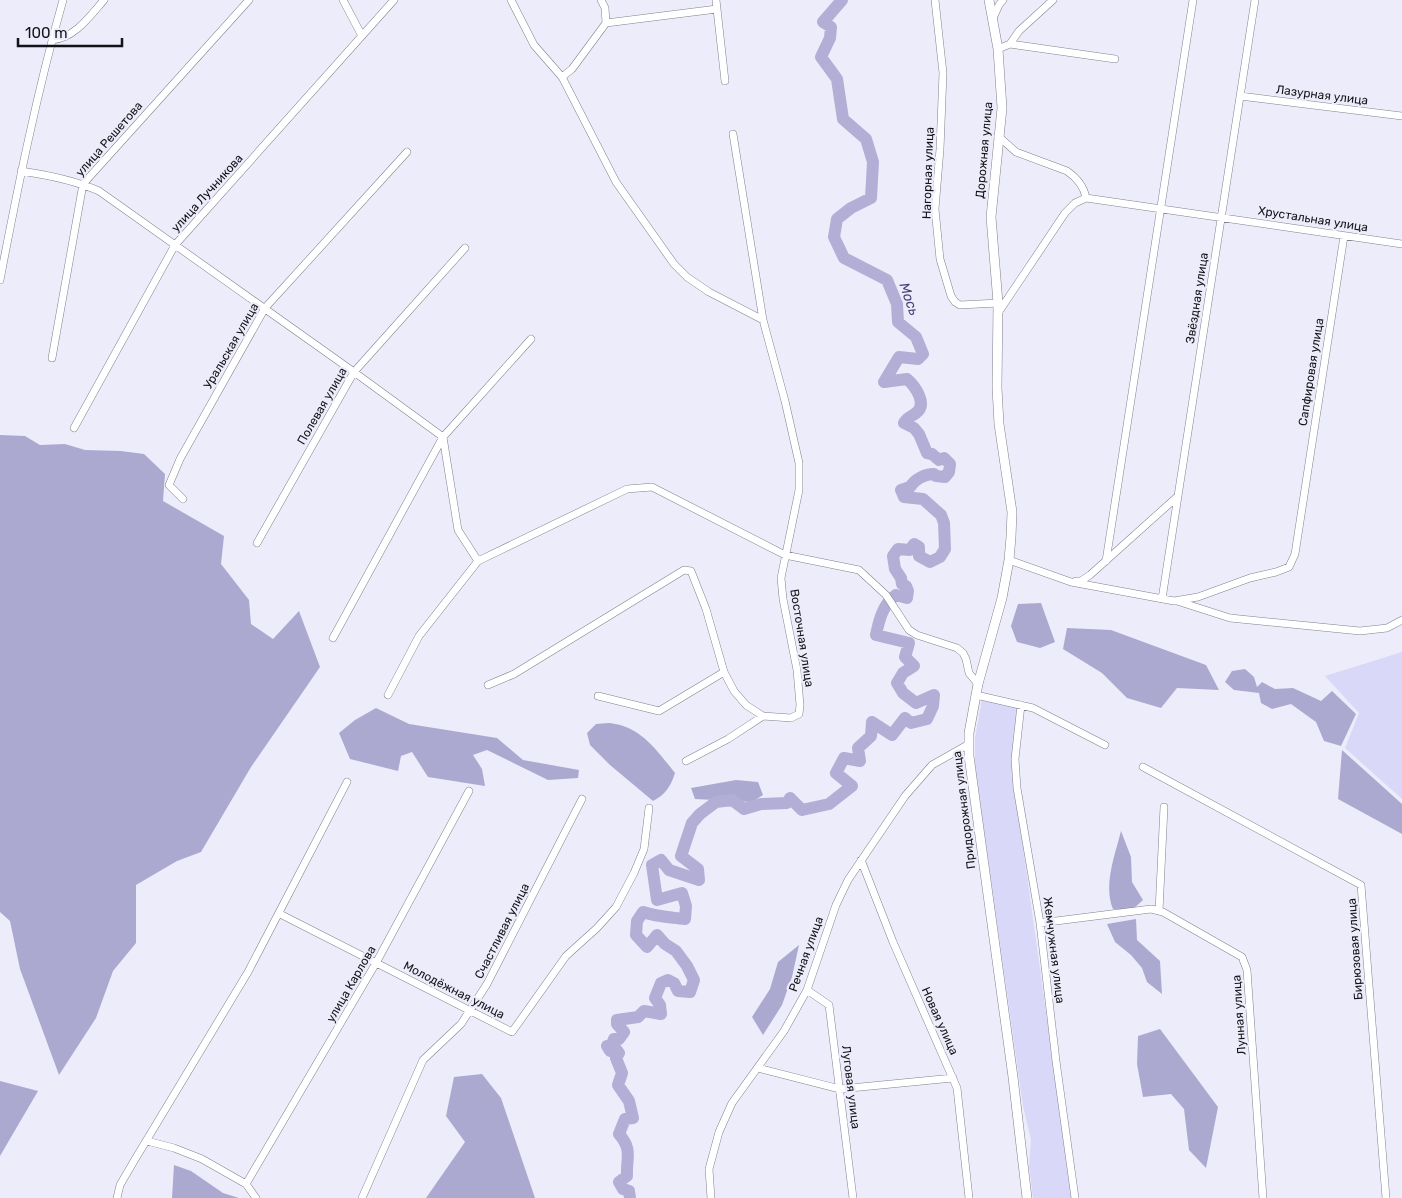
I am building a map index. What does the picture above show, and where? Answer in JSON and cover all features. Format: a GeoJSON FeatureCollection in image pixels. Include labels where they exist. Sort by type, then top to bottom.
{"type":"FeatureCollection","features":[{"type":"Feature","properties":{"kind":"street"},"geometry":{"type":"LineString","coordinates":[[0,280],[21,171],[63,0]]}},
{"type":"Feature","properties":{"kind":"street"},"geometry":{"type":"LineString","coordinates":[[52,40],[59,40],[71,34],[83,24],[104,0]]}},
{"type":"Feature","properties":{"kind":"street","name":"улица Решетова"},"geometry":{"type":"LineString","coordinates":[[52,358],[83,184],[249,0]]}},
{"type":"Feature","properties":{"kind":"street"},"geometry":{"type":"LineString","coordinates":[[343,0],[362,36]]}},
{"type":"Feature","properties":{"kind":"street","name":"улица Лучникова"},"geometry":{"type":"LineString","coordinates":[[74,428],[175,245],[394,0]]}},
{"type":"Feature","properties":{"kind":"street"},"geometry":{"type":"LineString","coordinates":[[511,0],[534,45],[562,77],[616,182],[674,264],[687,277],[709,292],[763,320]]}},
{"type":"Feature","properties":{"kind":"street"},"geometry":{"type":"LineString","coordinates":[[562,77],[572,69],[606,23],[605,8],[601,0]]}},
{"type":"Feature","properties":{"kind":"street"},"geometry":{"type":"LineString","coordinates":[[716,0],[725,80]]}},
{"type":"Feature","properties":{"kind":"street","name":"Нагорная улица"},"geometry":{"type":"LineString","coordinates":[[935,0],[943,73],[935,209],[940,259],[951,296],[955,302],[960,304],[998,303]]}},
{"type":"Feature","properties":{"kind":"street","name":"Дорожная улица"},"geometry":{"type":"LineString","coordinates":[[989,0],[998,49],[1002,108],[991,217],[998,303]]}},
{"type":"Feature","properties":{"kind":"street"},"geometry":{"type":"LineString","coordinates":[[993,18],[1003,0]]}},
{"type":"Feature","properties":{"kind":"street"},"geometry":{"type":"LineString","coordinates":[[1010,44],[1019,31],[1053,0]]}},
{"type":"Feature","properties":{"kind":"street"},"geometry":{"type":"LineString","coordinates":[[1106,561],[1194,0]]}},
{"type":"Feature","properties":{"kind":"street","name":"Звёздная улица"},"geometry":{"type":"LineString","coordinates":[[1162,599],[1255,0]]}},
{"type":"Feature","properties":{"kind":"street"},"geometry":{"type":"LineString","coordinates":[[606,23],[717,9]]}},
{"type":"Feature","properties":{"kind":"street"},"geometry":{"type":"LineString","coordinates":[[998,49],[1010,44],[1115,59]]}},
{"type":"Feature","properties":{"kind":"street","name":"Лазурная улица"},"geometry":{"type":"LineString","coordinates":[[1240,96],[1402,116]]}},
{"type":"Feature","properties":{"kind":"street","name":"Восточная улица"},"geometry":{"type":"LineString","coordinates":[[733,134],[763,320],[800,463],[799,490],[785,554],[782,578],[783,599],[797,670],[799,714],[791,718],[763,716]]}},
{"type":"Feature","properties":{"kind":"street"},"geometry":{"type":"LineString","coordinates":[[998,136],[1016,152],[1067,171],[1074,176],[1085,191],[1086,198],[1075,203],[1065,213],[998,313]]}},
{"type":"Feature","properties":{"kind":"street","name":"Уральская улица"},"geometry":{"type":"LineString","coordinates":[[183,499],[169,485],[180,459],[265,308],[407,152]]}},
{"type":"Feature","properties":{"kind":"street"},"geometry":{"type":"LineString","coordinates":[[21,171],[50,175],[83,184],[99,192],[265,308],[443,437],[458,530],[478,561]]}},
{"type":"Feature","properties":{"kind":"street","name":"Хрустальная улица"},"geometry":{"type":"LineString","coordinates":[[1086,198],[1402,244]]}},
{"type":"Feature","properties":{"kind":"street","name":"Сапфировая улица"},"geometry":{"type":"LineString","coordinates":[[1174,601],[1198,597],[1250,578],[1289,567],[1295,554],[1344,236]]}},
{"type":"Feature","properties":{"kind":"street","name":"Полевая улица"},"geometry":{"type":"LineString","coordinates":[[257,543],[354,372],[465,248]]}},
{"type":"Feature","properties":{"kind":"street","name":"Придорожная улица"},"geometry":{"type":"LineString","coordinates":[[998,303],[997,388],[999,424],[1012,512],[1009,560],[1002,598],[978,684],[969,744],[971,776],[1013,1077],[1027,1198]]}},
{"type":"Feature","properties":{"kind":"street"},"geometry":{"type":"LineString","coordinates":[[333,638],[443,437],[531,339]]}},
{"type":"Feature","properties":{"kind":"street"},"geometry":{"type":"LineString","coordinates":[[388,695],[419,636],[478,561],[627,489],[652,487],[785,554],[859,570],[886,595],[909,630],[917,635],[957,648],[963,652],[969,673],[978,684]]}},
{"type":"Feature","properties":{"kind":"street"},"geometry":{"type":"LineString","coordinates":[[1071,582],[1081,581],[1106,561],[1178,496]]}},
{"type":"Feature","properties":{"kind":"street"},"geometry":{"type":"LineString","coordinates":[[1009,560],[1071,582],[1174,601],[1230,618],[1360,632],[1387,628],[1402,620]]}},
{"type":"Feature","properties":{"kind":"street"},"geometry":{"type":"LineString","coordinates":[[488,685],[514,674],[684,570],[691,571],[703,601],[724,672],[734,691],[746,705],[763,716],[728,739],[686,761]]}},
{"type":"Feature","properties":{"kind":"street"},"geometry":{"type":"LineString","coordinates":[[598,696],[659,711],[724,672]]}},
{"type":"Feature","properties":{"kind":"street"},"geometry":{"type":"LineString","coordinates":[[976,695],[1021,704],[1048,715],[1105,746]]}},
{"type":"Feature","properties":{"kind":"street","name":"Жемчужная улица"},"geometry":{"type":"LineString","coordinates":[[1021,704],[1015,769],[1018,798],[1040,922],[1056,1061],[1075,1198]]}},
{"type":"Feature","properties":{"kind":"street","name":"Речная улица"},"geometry":{"type":"LineString","coordinates":[[711,1198],[709,1169],[719,1132],[732,1103],[784,1031],[807,990],[836,905],[848,880],[905,796],[932,765],[969,744]]}},
{"type":"Feature","properties":{"kind":"street","name":"Бирюзовая улица"},"geometry":{"type":"LineString","coordinates":[[1143,767],[1361,885],[1386,1198]]}},
{"type":"Feature","properties":{"kind":"street"},"geometry":{"type":"LineString","coordinates":[[117,1198],[120,1185],[248,972],[280,914],[347,782]]}},
{"type":"Feature","properties":{"kind":"street","name":"улица Карлова"},"geometry":{"type":"LineString","coordinates":[[246,1184],[376,962],[469,791]]}},
{"type":"Feature","properties":{"kind":"street","name":"Счастливая улица"},"geometry":{"type":"LineString","coordinates":[[362,1198],[423,1060],[460,1024],[487,984],[582,798]]}},
{"type":"Feature","properties":{"kind":"street"},"geometry":{"type":"LineString","coordinates":[[1159,911],[1164,807]]}},
{"type":"Feature","properties":{"kind":"street","name":"Молодёжная улица"},"geometry":{"type":"LineString","coordinates":[[280,914],[512,1032],[566,956],[597,928],[616,907],[644,849],[649,808]]}},
{"type":"Feature","properties":{"kind":"street","name":"Новая улица"},"geometry":{"type":"LineString","coordinates":[[861,860],[893,942],[957,1088],[969,1198]]}},
{"type":"Feature","properties":{"kind":"street","name":"Лунная улица"},"geometry":{"type":"LineString","coordinates":[[1040,922],[1151,909],[1163,912],[1242,957],[1247,970],[1263,1198]]}},
{"type":"Feature","properties":{"kind":"street","name":"Луговая улица"},"geometry":{"type":"LineString","coordinates":[[807,990],[829,1005],[853,1198]]}},
{"type":"Feature","properties":{"kind":"street"},"geometry":{"type":"LineString","coordinates":[[758,1068],[840,1089],[953,1078]]}},
{"type":"Feature","properties":{"kind":"street"},"geometry":{"type":"LineString","coordinates":[[147,1141],[174,1148],[202,1159],[246,1184],[256,1198]]}},
{"type":"Feature","properties":{"kind":"shaded area"},"geometry":{"type":"Polygon","coordinates":[[[0,435],[25,436],[40,445],[65,444],[85,450],[144,454],[165,474],[163,501],[224,536],[221,564],[249,600],[251,624],[273,639],[299,611],[320,667],[251,767],[201,852],[177,861],[136,885],[136,943],[113,971],[96,1018],[59,1075],[20,969],[10,921],[0,912],[0,435]]]}},
{"type":"Feature","properties":{"kind":"shaded area"},"geometry":{"type":"Polygon","coordinates":[[[1041,603],[1055,642],[1040,648],[1017,642],[1011,626],[1018,604],[1041,603]]]}},
{"type":"Feature","properties":{"kind":"shaded area"},"geometry":{"type":"Polygon","coordinates":[[[1067,628],[1111,630],[1206,665],[1219,690],[1177,688],[1161,708],[1127,698],[1102,673],[1063,649],[1067,628]]]}},
{"type":"Feature","properties":{"kind":"shaded area"},"geometry":{"type":"Polygon","coordinates":[[[1402,652],[1402,799],[1345,748],[1359,713],[1325,676],[1402,652]]]}},
{"type":"Feature","properties":{"kind":"shaded area"},"geometry":{"type":"Polygon","coordinates":[[[1245,669],[1254,677],[1257,687],[1262,682],[1275,689],[1293,688],[1321,701],[1332,691],[1356,714],[1341,746],[1324,741],[1316,722],[1291,704],[1272,709],[1261,703],[1259,693],[1234,690],[1225,682],[1232,671],[1245,669]]]}},
{"type":"Feature","properties":{"kind":"shaded area"},"geometry":{"type":"Polygon","coordinates":[[[982,699],[1017,707],[1018,712],[1017,804],[1072,1198],[1033,1198],[1029,1166],[1031,1140],[1023,1106],[975,766],[975,738],[982,699]]]}},
{"type":"Feature","properties":{"kind":"shaded area"},"geometry":{"type":"Polygon","coordinates":[[[376,708],[409,724],[497,738],[523,760],[579,770],[578,778],[548,780],[487,750],[473,755],[482,769],[485,786],[428,777],[412,752],[401,756],[398,771],[350,759],[339,733],[355,720],[376,708]]]}},
{"type":"Feature","properties":{"kind":"shaded area"},"geometry":{"type":"Polygon","coordinates":[[[610,723],[625,726],[649,742],[675,773],[672,782],[664,793],[653,801],[610,765],[590,745],[587,733],[596,724],[610,723]]]}},
{"type":"Feature","properties":{"kind":"shaded area"},"geometry":{"type":"Polygon","coordinates":[[[1342,750],[1402,804],[1402,834],[1338,799],[1342,750]]]}},
{"type":"Feature","properties":{"kind":"shaded area"},"geometry":{"type":"Polygon","coordinates":[[[736,780],[758,782],[763,795],[752,802],[695,799],[691,788],[736,780]]]}},
{"type":"Feature","properties":{"kind":"shaded area"},"geometry":{"type":"Polygon","coordinates":[[[1121,831],[1131,857],[1132,882],[1143,900],[1133,909],[1113,909],[1110,900],[1111,870],[1121,831]]]}},
{"type":"Feature","properties":{"kind":"shaded area"},"geometry":{"type":"Polygon","coordinates":[[[1136,919],[1137,940],[1160,961],[1162,994],[1147,982],[1142,968],[1131,955],[1115,942],[1107,924],[1136,919]]]}},
{"type":"Feature","properties":{"kind":"shaded area"},"geometry":{"type":"Polygon","coordinates":[[[799,945],[792,977],[782,1005],[763,1035],[752,1017],[770,989],[778,962],[799,945]]]}},
{"type":"Feature","properties":{"kind":"shaded area"},"geometry":{"type":"Polygon","coordinates":[[[1160,1029],[1218,1107],[1206,1168],[1189,1150],[1184,1109],[1171,1094],[1143,1097],[1137,1064],[1138,1036],[1160,1029]]]}},
{"type":"Feature","properties":{"kind":"shaded area"},"geometry":{"type":"Polygon","coordinates":[[[482,1074],[501,1098],[535,1198],[426,1198],[465,1142],[446,1116],[454,1077],[482,1074]]]}},
{"type":"Feature","properties":{"kind":"shaded area"},"geometry":{"type":"Polygon","coordinates":[[[0,1081],[38,1091],[0,1156],[0,1081]]]}},
{"type":"Feature","properties":{"kind":"shaded area"},"geometry":{"type":"Polygon","coordinates":[[[174,1165],[191,1171],[223,1193],[239,1198],[172,1198],[174,1165]]]}},
{"type":"Feature","properties":{"kind":"waterway","name":"Мось"},"geometry":{"type":"LineString","coordinates":[[630,1198],[629,1191],[623,1189],[619,1182],[627,1176],[628,1154],[626,1145],[619,1134],[625,1119],[633,1118],[629,1101],[618,1085],[622,1073],[616,1058],[619,1053],[616,1049],[610,1051],[607,1046],[612,1044],[614,1039],[619,1039],[624,1032],[617,1024],[617,1020],[638,1017],[644,1011],[661,1014],[660,1005],[655,998],[661,983],[668,980],[674,983],[678,991],[690,992],[694,980],[676,951],[665,944],[657,935],[647,947],[636,935],[637,921],[643,912],[685,919],[686,906],[682,893],[657,900],[652,865],[661,860],[669,870],[699,880],[698,869],[681,856],[692,823],[700,814],[716,802],[732,800],[744,809],[761,804],[787,803],[790,798],[802,810],[829,804],[852,786],[836,773],[844,758],[860,761],[858,748],[871,736],[872,722],[892,735],[905,718],[911,723],[927,719],[933,706],[934,695],[916,703],[903,693],[897,683],[903,673],[914,666],[905,657],[909,643],[876,635],[880,618],[888,603],[896,595],[907,598],[908,591],[906,586],[902,584],[901,578],[895,569],[893,556],[898,549],[910,550],[914,544],[919,547],[919,556],[930,562],[940,557],[945,549],[944,523],[941,515],[923,499],[904,497],[901,490],[910,487],[920,477],[934,474],[945,477],[949,472],[950,464],[944,458],[939,460],[932,454],[927,453],[919,434],[914,428],[904,423],[916,413],[921,405],[919,395],[913,386],[907,379],[884,382],[899,357],[918,359],[923,354],[916,337],[898,322],[897,304],[887,280],[844,258],[834,237],[837,219],[851,208],[871,198],[873,162],[866,139],[843,119],[837,79],[821,57],[830,38],[831,27],[823,22],[842,0]]}}]}
